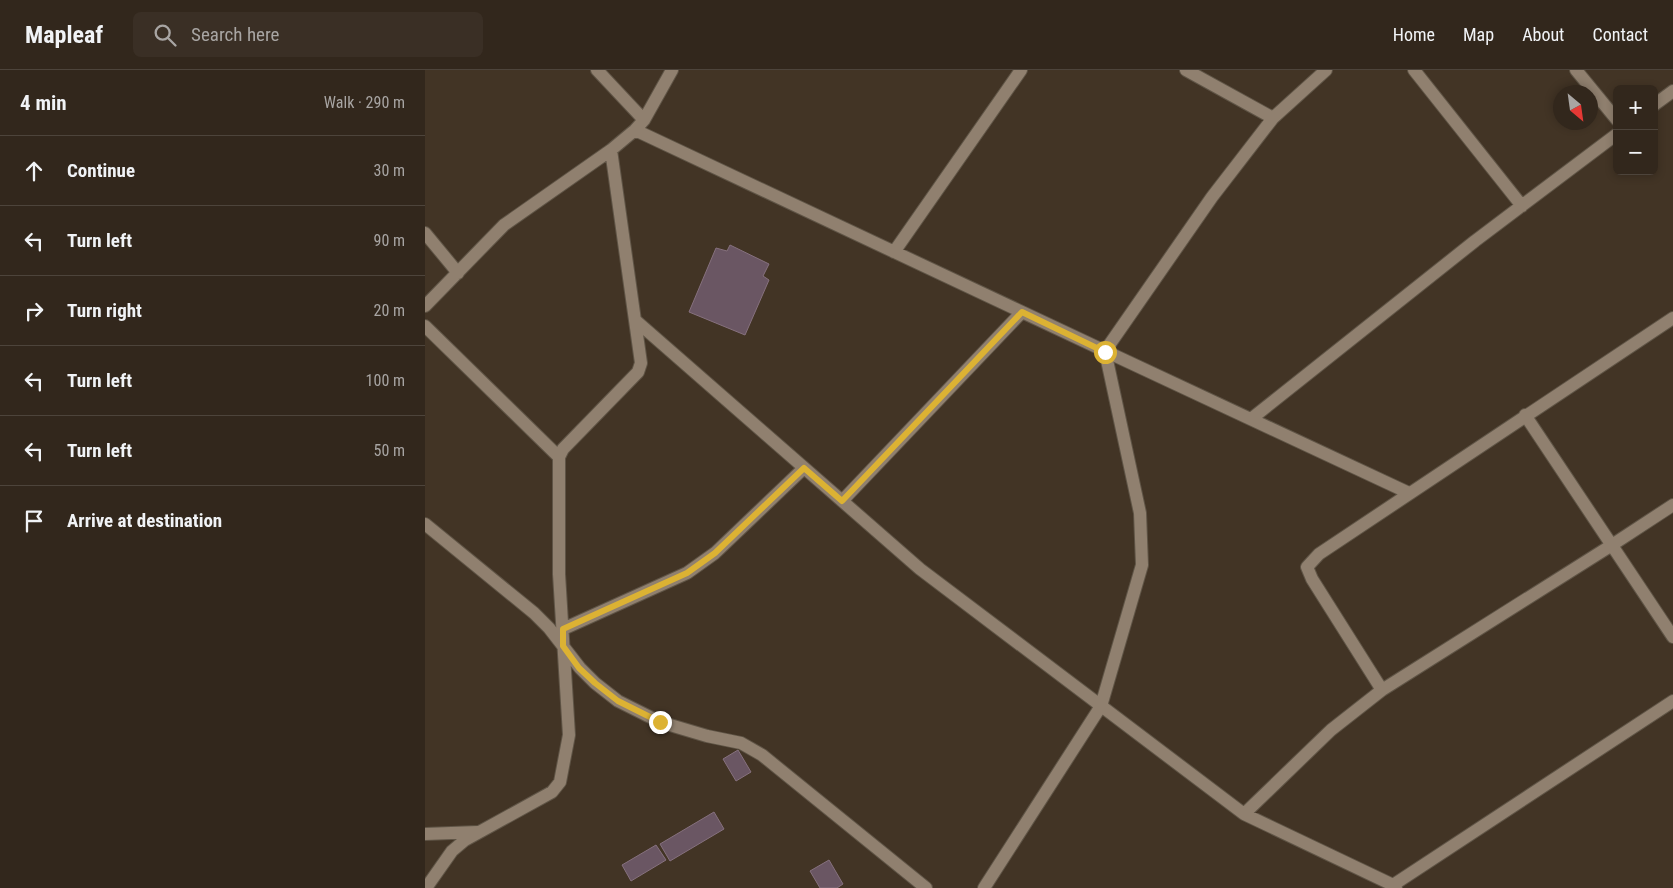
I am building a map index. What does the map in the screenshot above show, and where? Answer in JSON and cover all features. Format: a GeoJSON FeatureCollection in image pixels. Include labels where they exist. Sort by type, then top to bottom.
{"type":"FeatureCollection","features":[{"type":"Feature","properties":{"kind":"street"},"geometry":{"type":"LineString","coordinates":[[597,70],[644,120]]}},
{"type":"Feature","properties":{"kind":"street"},"geometry":{"type":"LineString","coordinates":[[425,306],[518,214],[611,150],[635,130],[644,120],[672,70]]}},
{"type":"Feature","properties":{"kind":"street"},"geometry":{"type":"LineString","coordinates":[[894,252],[1021,70]]}},
{"type":"Feature","properties":{"kind":"street"},"geometry":{"type":"LineString","coordinates":[[1186,70],[1273,118]]}},
{"type":"Feature","properties":{"kind":"street"},"geometry":{"type":"LineString","coordinates":[[984,888],[1101,706],[1142,565],[1140,513],[1105,352],[1212,197],[1273,118],[1326,70]]}},
{"type":"Feature","properties":{"kind":"street"},"geometry":{"type":"LineString","coordinates":[[1414,70],[1522,206]]}},
{"type":"Feature","properties":{"kind":"street"},"geometry":{"type":"LineString","coordinates":[[1576,70],[1613,115]]}},
{"type":"Feature","properties":{"kind":"street"},"geometry":{"type":"LineString","coordinates":[[1658,102],[1673,90]]}},
{"type":"Feature","properties":{"kind":"street"},"geometry":{"type":"LineString","coordinates":[[635,130],[1409,493]]}},
{"type":"Feature","properties":{"kind":"street"},"geometry":{"type":"LineString","coordinates":[[1251,419],[1522,206],[1613,137]]}},
{"type":"Feature","properties":{"kind":"street"},"geometry":{"type":"LineString","coordinates":[[426,888],[453,851],[478,832],[552,792],[560,782],[569,735],[559,574],[559,457],[563,449],[638,372],[641,363],[611,150]]}},
{"type":"Feature","properties":{"kind":"street"},"geometry":{"type":"LineString","coordinates":[[425,233],[458,273]]}},
{"type":"Feature","properties":{"kind":"street"},"geometry":{"type":"LineString","coordinates":[[842,501],[1022,312]]}},
{"type":"Feature","properties":{"kind":"street"},"geometry":{"type":"LineString","coordinates":[[1382,690],[1311,579],[1307,567],[1319,554],[1673,318]]}},
{"type":"Feature","properties":{"kind":"street"},"geometry":{"type":"LineString","coordinates":[[635,320],[920,569],[1244,814],[1394,887],[1673,701]]}},
{"type":"Feature","properties":{"kind":"street"},"geometry":{"type":"LineString","coordinates":[[425,326],[559,457]]}},
{"type":"Feature","properties":{"kind":"street"},"geometry":{"type":"LineString","coordinates":[[1525,415],[1673,638]]}},
{"type":"Feature","properties":{"kind":"street"},"geometry":{"type":"LineString","coordinates":[[563,629],[687,573],[715,553],[804,468]]}},
{"type":"Feature","properties":{"kind":"street"},"geometry":{"type":"LineString","coordinates":[[1244,814],[1331,730],[1382,690],[1612,545],[1673,504]]}},
{"type":"Feature","properties":{"kind":"street"},"geometry":{"type":"LineString","coordinates":[[425,524],[534,613],[549,628],[579,668],[618,701],[660,722],[707,736],[741,743],[762,755],[926,888]]}},
{"type":"Feature","properties":{"kind":"street"},"geometry":{"type":"LineString","coordinates":[[425,834],[478,832]]}},
{"type":"Feature","properties":{"kind":"building"},"geometry":{"type":"Polygon","coordinates":[[[730,245],[769,264],[763,276],[769,280],[745,335],[689,312],[716,248],[727,251],[730,245]]]}},
{"type":"Feature","properties":{"kind":"building"},"geometry":{"type":"Polygon","coordinates":[[[738,750],[751,772],[736,781],[723,759],[738,750]]]}},
{"type":"Feature","properties":{"kind":"building"},"geometry":{"type":"Polygon","coordinates":[[[714,812],[724,829],[670,861],[660,844],[714,812]]]}},
{"type":"Feature","properties":{"kind":"building"},"geometry":{"type":"Polygon","coordinates":[[[656,845],[666,860],[631,881],[622,865],[656,845]]]}},
{"type":"Feature","properties":{"kind":"building"},"geometry":{"type":"Polygon","coordinates":[[[829,860],[843,884],[837,888],[820,888],[810,871],[829,860]]]}},
{"type":"Feature","properties":{"kind":"route"},"geometry":{"type":"LineString","coordinates":[[660,722],[618,701],[579,668],[563,646],[563,629],[687,573],[715,553],[804,468],[842,501],[1022,312],[1105,352]]}}]}
